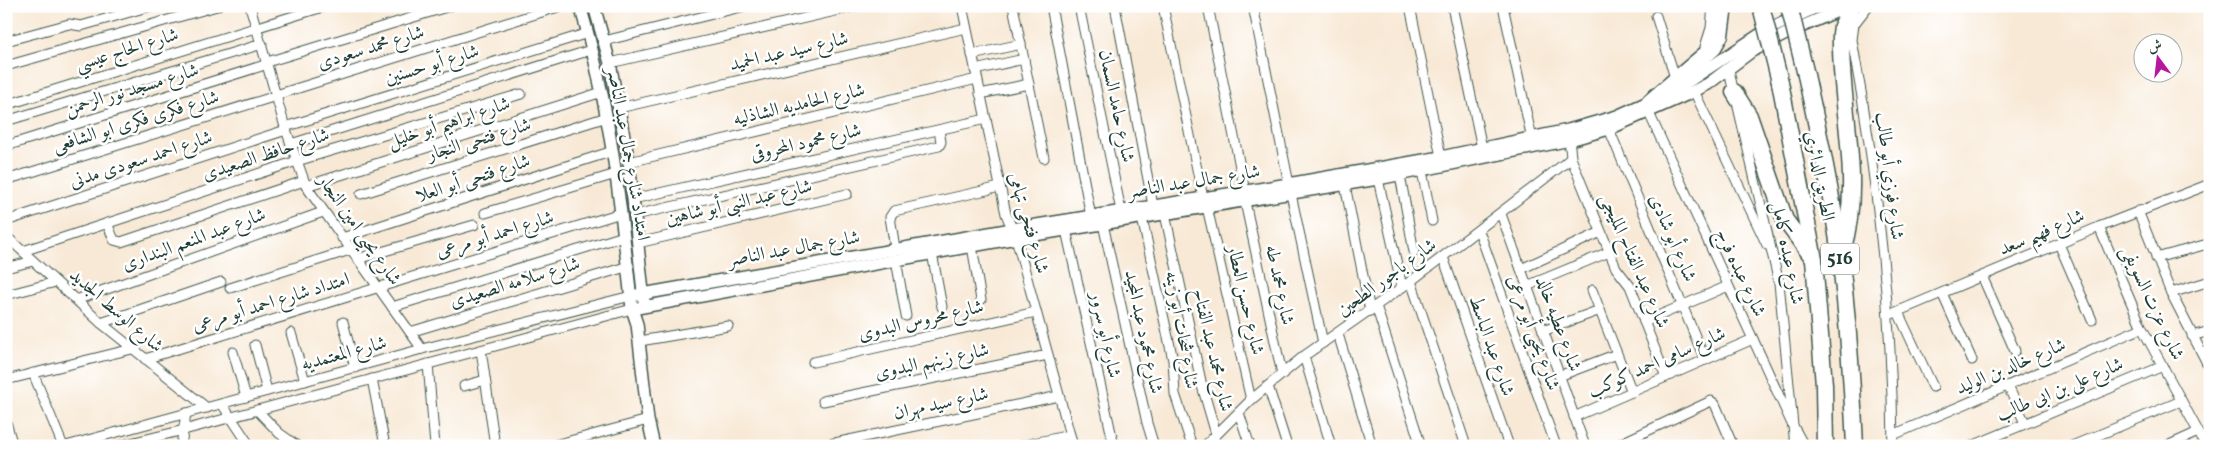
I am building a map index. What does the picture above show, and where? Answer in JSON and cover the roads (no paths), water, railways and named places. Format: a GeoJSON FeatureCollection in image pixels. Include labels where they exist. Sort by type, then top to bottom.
{"type":"FeatureCollection","features":[{"type":"Feature","properties":{"kind":"highway"},"geometry":{"type":"LineString","coordinates":[[1645,108],[1712,49],[1720,35],[1724,6]]}},
{"type":"Feature","properties":{"kind":"highway","name":"الطريق الدائري"},"geometry":{"type":"LineString","coordinates":[[1760,6],[1780,82],[1814,260],[1824,385],[1824,446]]}},
{"type":"Feature","properties":{"kind":"highway","name":"الطريق الدائري"},"geometry":{"type":"LineString","coordinates":[[1789,6],[1823,150],[1840,255],[1852,385],[1855,446]]}},
{"type":"Feature","properties":{"kind":"highway"},"geometry":{"type":"LineString","coordinates":[[1840,255],[1848,232],[1851,210],[1849,140],[1841,34],[1842,26],[1851,6]]}},
{"type":"Feature","properties":{"kind":"highway"},"geometry":{"type":"LineString","coordinates":[[1734,92],[1750,116],[1785,220],[1814,260]]}},
{"type":"Feature","properties":{"kind":"street"},"geometry":{"type":"LineString","coordinates":[[6,42],[69,24],[83,26],[151,6]]}},
{"type":"Feature","properties":{"kind":"street"},"geometry":{"type":"LineString","coordinates":[[6,66],[217,6]]}},
{"type":"Feature","properties":{"kind":"street","name":"شارع يحيى امين النجار"},"geometry":{"type":"LineString","coordinates":[[250,6],[286,128],[305,183],[323,212],[422,349]]}},
{"type":"Feature","properties":{"kind":"street","name":"شارع الحاج عيسي"},"geometry":{"type":"LineString","coordinates":[[6,105],[256,26],[326,6]]}},
{"type":"Feature","properties":{"kind":"street","name":"شارع مسجد نور الرحمن"},"geometry":{"type":"LineString","coordinates":[[6,146],[450,6]]}},
{"type":"Feature","properties":{"kind":"street","name":"شارع محمد سعودى"},"geometry":{"type":"LineString","coordinates":[[276,95],[561,6]]}},
{"type":"Feature","properties":{"kind":"street","name":"امتداد شارع جمال عبد الناصر"},"geometry":{"type":"LineString","coordinates":[[580,6],[602,92],[614,151],[629,266],[632,309]]}},
{"type":"Feature","properties":{"kind":"street","name":"امتداد شارع جمال عبد الناصر"},"geometry":{"type":"LineString","coordinates":[[594,6],[610,63],[629,162],[644,307]]}},
{"type":"Feature","properties":{"kind":"street"},"geometry":{"type":"LineString","coordinates":[[604,40],[745,6]]}},
{"type":"Feature","properties":{"kind":"street"},"geometry":{"type":"LineString","coordinates":[[610,63],[857,6]]}},
{"type":"Feature","properties":{"kind":"street","name":"شارع فتحى تهامى"},"geometry":{"type":"LineString","coordinates":[[962,6],[1000,187],[1073,446]]}},
{"type":"Feature","properties":{"kind":"street"},"geometry":{"type":"LineString","coordinates":[[1013,6],[1044,158]]}},
{"type":"Feature","properties":{"kind":"street"},"geometry":{"type":"LineString","coordinates":[[1051,6],[1091,216]]}},
{"type":"Feature","properties":{"kind":"street","name":"شارع حامد السمان"},"geometry":{"type":"LineString","coordinates":[[1079,6],[1121,211]]}},
{"type":"Feature","properties":{"kind":"street","name":"شارع محمد عبد الفتاح"},"geometry":{"type":"LineString","coordinates":[[1115,6],[1158,212],[1214,440]]}},
{"type":"Feature","properties":{"kind":"street","name":"شارع حسن العطار"},"geometry":{"type":"LineString","coordinates":[[1163,6],[1205,203],[1251,400]]}},
{"type":"Feature","properties":{"kind":"street","name":"شارع محمد طه"},"geometry":{"type":"LineString","coordinates":[[1208,6],[1282,374]]}},
{"type":"Feature","properties":{"kind":"street"},"geometry":{"type":"LineString","coordinates":[[1253,6],[1323,343]]}},
{"type":"Feature","properties":{"kind":"street"},"geometry":{"type":"LineString","coordinates":[[1410,6],[1442,157]]}},
{"type":"Feature","properties":{"kind":"street"},"geometry":{"type":"LineString","coordinates":[[1452,6],[1482,148]]}},
{"type":"Feature","properties":{"kind":"street"},"geometry":{"type":"LineString","coordinates":[[1503,6],[1532,139]]}},
{"type":"Feature","properties":{"kind":"street"},"geometry":{"type":"LineString","coordinates":[[1645,108],[1704,50],[1709,39],[1713,6]]}},
{"type":"Feature","properties":{"kind":"street"},"geometry":{"type":"LineString","coordinates":[[1748,48],[1789,19],[1820,6]]}},
{"type":"Feature","properties":{"kind":"street"},"geometry":{"type":"LineString","coordinates":[[1748,48],[1851,6]]}},
{"type":"Feature","properties":{"kind":"street","name":"شارع فوزي أبو طالب"},"geometry":{"type":"LineString","coordinates":[[1868,6],[1854,24],[1852,40],[1871,148],[1893,313],[1893,446]]}},
{"type":"Feature","properties":{"kind":"street"},"geometry":{"type":"LineString","coordinates":[[1656,16],[1675,78]]}},
{"type":"Feature","properties":{"kind":"street","name":"شارع سيد عبد الحميد"},"geometry":{"type":"LineString","coordinates":[[619,108],[966,28]]}},
{"type":"Feature","properties":{"kind":"street","name":"شارع أبو حسنين"},"geometry":{"type":"LineString","coordinates":[[286,128],[588,33]]}},
{"type":"Feature","properties":{"kind":"street"},"geometry":{"type":"LineString","coordinates":[[6,121],[262,44]]}},
{"type":"Feature","properties":{"kind":"street"},"geometry":{"type":"LineString","coordinates":[[972,55],[1021,44]]}},
{"type":"Feature","properties":{"kind":"street","name":"شارع جمال عبد الناصر"},"geometry":{"type":"LineString","coordinates":[[1290,189],[1346,185],[1422,171],[1569,135],[1617,116],[1694,91],[1728,70],[1748,48]]}},
{"type":"Feature","properties":{"kind":"street","name":"شارع جمال عبد الناصر"},"geometry":{"type":"LineString","coordinates":[[896,254],[932,253],[972,246],[1014,233],[1066,230],[1142,218],[1158,212],[1290,189],[1482,148],[1532,139],[1609,129],[1748,48]]}},
{"type":"Feature","properties":{"kind":"street"},"geometry":{"type":"LineString","coordinates":[[292,144],[591,50]]}},
{"type":"Feature","properties":{"kind":"street","name":"شارع الحامديه الشاذليه"},"geometry":{"type":"LineString","coordinates":[[629,162],[976,75],[1024,59]]}},
{"type":"Feature","properties":{"kind":"street","name":"شارع عبده كامل"},"geometry":{"type":"LineString","coordinates":[[1728,70],[1774,260],[1782,303],[1795,446]]}},
{"type":"Feature","properties":{"kind":"street"},"geometry":{"type":"LineString","coordinates":[[980,94],[1029,84]]}},
{"type":"Feature","properties":{"kind":"street"},"geometry":{"type":"LineString","coordinates":[[1694,91],[1774,260]]}},
{"type":"Feature","properties":{"kind":"street","name":"شارع ابراهيم أبو خليل"},"geometry":{"type":"LineString","coordinates":[[108,223],[114,240],[121,242],[305,183],[602,92]]}},
{"type":"Feature","properties":{"kind":"street","name":"شارع حافظ الصعيدى"},"geometry":{"type":"LineString","coordinates":[[23,251],[297,161],[521,94]]}},
{"type":"Feature","properties":{"kind":"street","name":"شارع فكرى فكرى ابو الشافعى"},"geometry":{"type":"LineString","coordinates":[[6,180],[276,95]]}},
{"type":"Feature","properties":{"kind":"street","name":"شارع عبده فرج"},"geometry":{"type":"LineString","coordinates":[[1645,108],[1804,446]]}},
{"type":"Feature","properties":{"kind":"street","name":"شارع فتحى النجار"},"geometry":{"type":"LineString","coordinates":[[361,194],[607,117]]}},
{"type":"Feature","properties":{"kind":"street","name":"شارع محمود المحروقى"},"geometry":{"type":"LineString","coordinates":[[633,199],[986,119]]}},
{"type":"Feature","properties":{"kind":"street","name":"شارع احمد سعودى مدنى"},"geometry":{"type":"LineString","coordinates":[[6,221],[286,128]]}},
{"type":"Feature","properties":{"kind":"street","name":"شارع أبو شادى"},"geometry":{"type":"LineString","coordinates":[[1609,129],[1705,360]]}},
{"type":"Feature","properties":{"kind":"street"},"geometry":{"type":"LineString","coordinates":[[635,214],[938,146],[941,142],[938,130]]}},
{"type":"Feature","properties":{"kind":"street"},"geometry":{"type":"LineString","coordinates":[[1569,135],[1571,158]]}},
{"type":"Feature","properties":{"kind":"street","name":"شارع فتحى أبو العلا"},"geometry":{"type":"LineString","coordinates":[[342,238],[614,151]]}},
{"type":"Feature","properties":{"kind":"street","name":"شارع باجور الطحين"},"geometry":{"type":"LineString","coordinates":[[1205,446],[1214,440],[1251,400],[1304,356],[1373,309],[1479,231],[1571,158]]}},
{"type":"Feature","properties":{"kind":"street","name":"شارع عبد الفتاح المليجى"},"geometry":{"type":"LineString","coordinates":[[1571,158],[1616,268],[1630,286],[1666,377]]}},
{"type":"Feature","properties":{"kind":"street"},"geometry":{"type":"LineString","coordinates":[[1422,171],[1432,221]]}},
{"type":"Feature","properties":{"kind":"street"},"geometry":{"type":"LineString","coordinates":[[486,213],[616,174]]}},
{"type":"Feature","properties":{"kind":"street"},"geometry":{"type":"LineString","coordinates":[[1400,175],[1414,252]]}},
{"type":"Feature","properties":{"kind":"street"},"geometry":{"type":"LineString","coordinates":[[1378,179],[1402,287]]}},
{"type":"Feature","properties":{"kind":"street"},"geometry":{"type":"LineString","coordinates":[[1346,185],[1373,309],[1421,446]]}},
{"type":"Feature","properties":{"kind":"street","name":"شارع فهيم سعد"},"geometry":{"type":"LineString","coordinates":[[1893,313],[2099,227],[2210,185]]}},
{"type":"Feature","properties":{"kind":"street"},"geometry":{"type":"LineString","coordinates":[[906,316],[890,217],[894,211],[1000,187]]}},
{"type":"Feature","properties":{"kind":"street","name":"شارع عبد النبى أبو شاهين"},"geometry":{"type":"LineString","coordinates":[[638,243],[847,194]]}},
{"type":"Feature","properties":{"kind":"street","name":"شارع جمال عبد الناصر"},"geometry":{"type":"LineString","coordinates":[[631,296],[896,254],[1014,233],[1121,211],[1158,212]]}},
{"type":"Feature","properties":{"kind":"street","name":"شارع عبد المنعم البندارى"},"geometry":{"type":"LineString","coordinates":[[76,300],[323,212]]}},
{"type":"Feature","properties":{"kind":"street"},"geometry":{"type":"LineString","coordinates":[[2138,212],[2171,294],[2210,369]]}},
{"type":"Feature","properties":{"kind":"street","name":"شارع احمد أبو مرعى"},"geometry":{"type":"LineString","coordinates":[[378,287],[622,213]]}},
{"type":"Feature","properties":{"kind":"street","name":"شارع عطيه خالد"},"geometry":{"type":"LineString","coordinates":[[1501,214],[1585,446]]}},
{"type":"Feature","properties":{"kind":"street","name":"شارع شحات أبو زينه"},"geometry":{"type":"LineString","coordinates":[[1142,218],[1173,360],[1175,394],[1192,446]]}},
{"type":"Feature","properties":{"kind":"street","name":"شارع محمود عبد المجيد"},"geometry":{"type":"LineString","coordinates":[[1103,224],[1147,423],[1154,446]]}},
{"type":"Feature","properties":{"kind":"street"},"geometry":{"type":"LineString","coordinates":[[357,259],[474,225]]}},
{"type":"Feature","properties":{"kind":"street","name":"شارع عزت السويفى"},"geometry":{"type":"LineString","coordinates":[[2099,227],[2142,328],[2206,446]]}},
{"type":"Feature","properties":{"kind":"street","name":"شارع أبو سرور"},"geometry":{"type":"LineString","coordinates":[[1066,230],[1114,446]]}},
{"type":"Feature","properties":{"kind":"street","name":"شارع يحيى أبو مرعى"},"geometry":{"type":"LineString","coordinates":[[1479,231],[1556,446]]}},
{"type":"Feature","properties":{"kind":"street"},"geometry":{"type":"LineString","coordinates":[[1521,269],[1601,232]]}},
{"type":"Feature","properties":{"kind":"street","name":"شارع الوسط الجديد"},"geometry":{"type":"LineString","coordinates":[[6,236],[10,244],[23,251],[101,323],[208,408]]}},
{"type":"Feature","properties":{"kind":"street"},"geometry":{"type":"LineString","coordinates":[[392,307],[624,236]]}},
{"type":"Feature","properties":{"kind":"street"},"geometry":{"type":"LineString","coordinates":[[2059,244],[2092,320]]}},
{"type":"Feature","properties":{"kind":"street"},"geometry":{"type":"LineString","coordinates":[[2156,258],[2204,245]]}},
{"type":"Feature","properties":{"kind":"street"},"geometry":{"type":"LineString","coordinates":[[972,246],[981,300]]}},
{"type":"Feature","properties":{"kind":"street"},"geometry":{"type":"LineString","coordinates":[[230,288],[350,250]]}},
{"type":"Feature","properties":{"kind":"street"},"geometry":{"type":"LineString","coordinates":[[1527,286],[1609,252]]}},
{"type":"Feature","properties":{"kind":"street"},"geometry":{"type":"LineString","coordinates":[[932,253],[942,307]]}},
{"type":"Feature","properties":{"kind":"street","name":"شارع عبد الباسط"},"geometry":{"type":"LineString","coordinates":[[1443,257],[1509,446]]}},
{"type":"Feature","properties":{"kind":"street"},"geometry":{"type":"LineString","coordinates":[[6,268],[33,261]]}},
{"type":"Feature","properties":{"kind":"street","name":"شارع جمال عبد الناصر"},"geometry":{"type":"LineString","coordinates":[[632,309],[832,265]]}},
{"type":"Feature","properties":{"kind":"street","name":"شارع سلامه الصعيدى"},"geometry":{"type":"LineString","coordinates":[[410,332],[629,266]]}},
{"type":"Feature","properties":{"kind":"street"},"geometry":{"type":"LineString","coordinates":[[1982,276],[2015,351]]}},
{"type":"Feature","properties":{"kind":"street"},"geometry":{"type":"LineString","coordinates":[[1411,281],[1466,446]]}},
{"type":"Feature","properties":{"kind":"street"},"geometry":{"type":"LineString","coordinates":[[2171,294],[2210,281]]}},
{"type":"Feature","properties":{"kind":"street"},"geometry":{"type":"LineString","coordinates":[[6,295],[56,282]]}},
{"type":"Feature","properties":{"kind":"street"},"geometry":{"type":"LineString","coordinates":[[101,323],[220,282]]}},
{"type":"Feature","properties":{"kind":"street"},"geometry":{"type":"LineString","coordinates":[[1644,322],[1728,286]]}},
{"type":"Feature","properties":{"kind":"street","name":"امتداد شارع احمد أبو مرعى"},"geometry":{"type":"LineString","coordinates":[[145,359],[378,287]]}},
{"type":"Feature","properties":{"kind":"street"},"geometry":{"type":"LineString","coordinates":[[1592,290],[1632,392]]}},
{"type":"Feature","properties":{"kind":"street"},"geometry":{"type":"LineString","coordinates":[[1942,293],[1972,360]]}},
{"type":"Feature","properties":{"kind":"street","name":"شارع المعتمديه"},"geometry":{"type":"LineString","coordinates":[[64,446],[422,349],[631,296]]}},
{"type":"Feature","properties":{"kind":"street"},"geometry":{"type":"LineString","coordinates":[[637,324],[644,307]]}},
{"type":"Feature","properties":{"kind":"street"},"geometry":{"type":"LineString","coordinates":[[632,309],[640,342],[648,420],[654,446]]}},
{"type":"Feature","properties":{"kind":"street","name":"شارع المعتمديه"},"geometry":{"type":"LineString","coordinates":[[118,446],[184,430],[230,416],[632,309]]}},
{"type":"Feature","properties":{"kind":"street"},"geometry":{"type":"LineString","coordinates":[[1543,331],[1600,310]]}},
{"type":"Feature","properties":{"kind":"street","name":"شارع محروس البدوى"},"geometry":{"type":"LineString","coordinates":[[813,362],[1036,312]]}},
{"type":"Feature","properties":{"kind":"street"},"geometry":{"type":"LineString","coordinates":[[1893,313],[1933,387]]}},
{"type":"Feature","properties":{"kind":"street"},"geometry":{"type":"LineString","coordinates":[[342,322],[355,368]]}},
{"type":"Feature","properties":{"kind":"street"},"geometry":{"type":"LineString","coordinates":[[640,342],[728,326]]}},
{"type":"Feature","properties":{"kind":"street","name":"شارع خالد بن الوليد"},"geometry":{"type":"LineString","coordinates":[[1893,435],[2142,328]]}},
{"type":"Feature","properties":{"kind":"street"},"geometry":{"type":"LineString","coordinates":[[2192,336],[2210,331]]}},
{"type":"Feature","properties":{"kind":"street"},"geometry":{"type":"LineString","coordinates":[[292,333],[305,381]]}},
{"type":"Feature","properties":{"kind":"street"},"geometry":{"type":"LineString","coordinates":[[1338,334],[1372,446]]}},
{"type":"Feature","properties":{"kind":"street","name":"شارع سامى احمد كوكب"},"geometry":{"type":"LineString","coordinates":[[1574,417],[1753,339]]}},
{"type":"Feature","properties":{"kind":"street"},"geometry":{"type":"LineString","coordinates":[[255,345],[267,391]]}},
{"type":"Feature","properties":{"kind":"street"},"geometry":{"type":"LineString","coordinates":[[6,380],[132,349]]}},
{"type":"Feature","properties":{"kind":"street"},"geometry":{"type":"LineString","coordinates":[[480,350],[496,446]]}},
{"type":"Feature","properties":{"kind":"street"},"geometry":{"type":"LineString","coordinates":[[233,352],[246,397]]}},
{"type":"Feature","properties":{"kind":"street"},"geometry":{"type":"LineString","coordinates":[[1560,376],[1617,354]]}},
{"type":"Feature","properties":{"kind":"street","name":"شارع زينهم البدوى"},"geometry":{"type":"LineString","coordinates":[[823,401],[1048,355]]}},
{"type":"Feature","properties":{"kind":"street"},"geometry":{"type":"LineString","coordinates":[[1304,356],[1331,446]]}},
{"type":"Feature","properties":{"kind":"street"},"geometry":{"type":"LineString","coordinates":[[428,364],[435,446]]}},
{"type":"Feature","properties":{"kind":"street","name":"شارع على بن ابى طالب"},"geometry":{"type":"LineString","coordinates":[[1972,446],[2163,366]]}},
{"type":"Feature","properties":{"kind":"street"},"geometry":{"type":"LineString","coordinates":[[34,373],[64,446]]}},
{"type":"Feature","properties":{"kind":"street"},"geometry":{"type":"LineString","coordinates":[[372,379],[385,446]]}},
{"type":"Feature","properties":{"kind":"street"},"geometry":{"type":"LineString","coordinates":[[464,386],[485,380]]}},
{"type":"Feature","properties":{"kind":"street"},"geometry":{"type":"LineString","coordinates":[[1268,386],[1288,446]]}},
{"type":"Feature","properties":{"kind":"street"},"geometry":{"type":"LineString","coordinates":[[2008,386],[2025,423]]}},
{"type":"Feature","properties":{"kind":"street","name":"شارع سيد مهران"},"geometry":{"type":"LineString","coordinates":[[830,444],[1059,396]]}},
{"type":"Feature","properties":{"kind":"street"},"geometry":{"type":"LineString","coordinates":[[2072,446],[2181,400]]}},
{"type":"Feature","properties":{"kind":"street"},"geometry":{"type":"LineString","coordinates":[[1615,446],[1712,402],[1733,446]]}},
{"type":"Feature","properties":{"kind":"street"},"geometry":{"type":"LineString","coordinates":[[222,404],[250,446]]}},
{"type":"Feature","properties":{"kind":"street"},"geometry":{"type":"LineString","coordinates":[[257,410],[279,433],[297,446]]}},
{"type":"Feature","properties":{"kind":"street"},"geometry":{"type":"LineString","coordinates":[[182,446],[186,413]]}},
{"type":"Feature","properties":{"kind":"street"},"geometry":{"type":"LineString","coordinates":[[1239,413],[1250,446]]}},
{"type":"Feature","properties":{"kind":"street"},"geometry":{"type":"LineString","coordinates":[[552,446],[583,441],[648,420]]}},
{"type":"Feature","properties":{"kind":"street"},"geometry":{"type":"LineString","coordinates":[[6,422],[12,446]]}},
{"type":"Feature","properties":{"kind":"street"},"geometry":{"type":"LineString","coordinates":[[2167,446],[2198,432]]}},
{"type":"Feature","properties":{"kind":"street"},"geometry":{"type":"LineString","coordinates":[[1020,446],[1032,445],[1070,435]]}}]}
